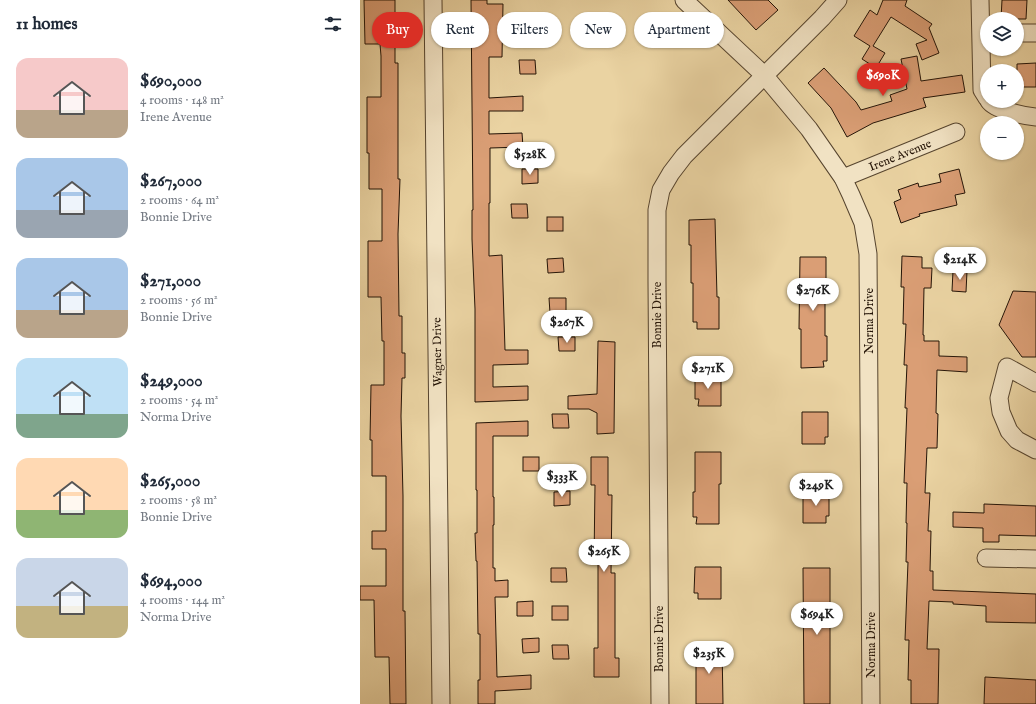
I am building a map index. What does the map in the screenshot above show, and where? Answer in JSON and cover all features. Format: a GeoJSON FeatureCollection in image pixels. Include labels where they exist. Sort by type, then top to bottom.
{"type":"FeatureCollection","features":[{"type":"Feature","properties":{"kind":"street","name":"Wagner Drive"},"geometry":{"type":"LineString","coordinates":[[433,0],[441,704]]}},
{"type":"Feature","properties":{"kind":"street"},"geometry":{"type":"LineString","coordinates":[[684,0],[764,75],[822,18],[838,0]]}},
{"type":"Feature","properties":{"kind":"street"},"geometry":{"type":"LineString","coordinates":[[980,0],[981,12]]}},
{"type":"Feature","properties":{"kind":"street"},"geometry":{"type":"LineString","coordinates":[[1024,33],[1036,33]]}},
{"type":"Feature","properties":{"kind":"street","name":"Norma Drive"},"geometry":{"type":"LineString","coordinates":[[764,75],[809,129],[843,178],[863,223],[868,254],[871,704]]}},
{"type":"Feature","properties":{"kind":"street","name":"Bonnie Drive"},"geometry":{"type":"LineString","coordinates":[[660,704],[656,281],[657,210],[661,190],[671,173],[684,156],[764,75]]}},
{"type":"Feature","properties":{"kind":"street"},"geometry":{"type":"LineString","coordinates":[[1000,108],[1036,117]]}},
{"type":"Feature","properties":{"kind":"street","name":"Irene Avenue"},"geometry":{"type":"LineString","coordinates":[[843,178],[956,132]]}},
{"type":"Feature","properties":{"kind":"street"},"geometry":{"type":"LineString","coordinates":[[1036,383],[1007,367],[1000,398],[1001,412],[1009,431],[1017,440],[1036,450]]}},
{"type":"Feature","properties":{"kind":"street"},"geometry":{"type":"LineString","coordinates":[[986,558],[1036,559]]}},
{"type":"Feature","properties":{"kind":"building"},"geometry":{"type":"Polygon","coordinates":[[[364,0],[395,0],[395,12],[372,12],[372,44],[365,44],[364,0]]]}},
{"type":"Feature","properties":{"kind":"building"},"geometry":{"type":"Polygon","coordinates":[[[471,0],[487,0],[487,4],[503,4],[503,12],[497,12],[497,48],[502,48],[502,57],[489,57],[489,98],[523,96],[523,111],[489,111],[489,134],[522,133],[523,147],[490,148],[489,256],[502,255],[505,350],[528,350],[528,364],[493,365],[493,387],[528,386],[528,400],[475,402],[475,309],[472,239],[471,48],[489,48],[489,12],[471,12],[471,0]]]}},
{"type":"Feature","properties":{"kind":"building"},"geometry":{"type":"Polygon","coordinates":[[[728,0],[768,0],[778,10],[756,30],[728,0]]]}},
{"type":"Feature","properties":{"kind":"building"},"geometry":{"type":"Polygon","coordinates":[[[883,0],[907,0],[905,6],[932,24],[929,28],[939,53],[922,60],[916,44],[927,40],[891,17],[873,46],[885,53],[876,68],[862,59],[870,46],[854,36],[870,10],[877,15],[883,0]]]}},
{"type":"Feature","properties":{"kind":"building"},"geometry":{"type":"Polygon","coordinates":[[[1002,0],[1027,0],[1026,19],[1024,19],[1024,12],[1001,12],[1002,0]]]}},
{"type":"Feature","properties":{"kind":"building"},"geometry":{"type":"Polygon","coordinates":[[[380,48],[395,48],[395,63],[398,63],[398,179],[400,179],[398,234],[399,316],[402,316],[402,353],[405,353],[405,378],[402,378],[401,416],[403,611],[405,611],[406,704],[390,704],[389,657],[375,657],[374,600],[360,600],[360,586],[386,586],[386,549],[372,549],[372,531],[386,531],[386,476],[372,476],[372,440],[370,440],[371,385],[384,385],[384,341],[382,341],[381,297],[368,297],[368,241],[382,241],[382,189],[369,189],[369,153],[367,153],[367,97],[381,97],[380,48]]]}},
{"type":"Feature","properties":{"kind":"building"},"geometry":{"type":"Polygon","coordinates":[[[917,56],[921,81],[962,75],[965,92],[923,98],[926,107],[873,123],[847,137],[831,108],[808,83],[824,68],[856,102],[861,110],[892,101],[890,95],[907,89],[901,59],[917,56]]]}},
{"type":"Feature","properties":{"kind":"building"},"geometry":{"type":"Polygon","coordinates":[[[519,60],[535,60],[536,74],[520,74],[519,60]]]}},
{"type":"Feature","properties":{"kind":"building"},"geometry":{"type":"Polygon","coordinates":[[[1036,63],[1036,87],[1024,87],[1024,64],[1017,64],[1036,63]]]}},
{"type":"Feature","properties":{"kind":"building"},"geometry":{"type":"Polygon","coordinates":[[[522,169],[538,169],[538,183],[522,184],[522,169]]]}},
{"type":"Feature","properties":{"kind":"building"},"geometry":{"type":"Polygon","coordinates":[[[959,169],[965,193],[955,195],[957,205],[919,214],[920,216],[901,223],[894,202],[901,199],[898,190],[918,183],[919,187],[941,182],[939,174],[959,169]]]}},
{"type":"Feature","properties":{"kind":"building"},"geometry":{"type":"Polygon","coordinates":[[[511,204],[527,204],[528,218],[512,218],[511,204]]]}},
{"type":"Feature","properties":{"kind":"building"},"geometry":{"type":"Polygon","coordinates":[[[547,217],[563,217],[563,231],[547,231],[547,217]]]}},
{"type":"Feature","properties":{"kind":"building"},"geometry":{"type":"Polygon","coordinates":[[[715,219],[719,329],[697,329],[697,322],[693,322],[693,283],[691,283],[691,245],[689,245],[689,220],[715,219]]]}},
{"type":"Feature","properties":{"kind":"building"},"geometry":{"type":"Polygon","coordinates":[[[902,256],[922,257],[922,268],[932,268],[931,288],[924,288],[924,341],[939,341],[939,356],[967,357],[967,372],[937,370],[937,448],[927,448],[925,493],[930,493],[928,531],[931,531],[930,571],[933,571],[933,590],[1036,594],[1036,623],[986,622],[986,606],[929,601],[927,649],[939,649],[938,704],[911,704],[911,680],[908,680],[909,640],[905,640],[908,562],[906,562],[907,483],[904,483],[907,365],[904,365],[906,324],[903,324],[904,287],[901,287],[902,256]]]}},
{"type":"Feature","properties":{"kind":"building"},"geometry":{"type":"Polygon","coordinates":[[[800,257],[826,257],[825,336],[827,336],[827,361],[823,361],[824,367],[801,368],[801,329],[799,329],[800,257]]]}},
{"type":"Feature","properties":{"kind":"building"},"geometry":{"type":"Polygon","coordinates":[[[563,258],[564,272],[548,273],[547,259],[563,258]]]}},
{"type":"Feature","properties":{"kind":"building"},"geometry":{"type":"Polygon","coordinates":[[[953,271],[967,271],[966,292],[952,291],[953,271]]]}},
{"type":"Feature","properties":{"kind":"building"},"geometry":{"type":"Polygon","coordinates":[[[1013,291],[1036,292],[1036,357],[1022,357],[999,325],[1013,291]]]}},
{"type":"Feature","properties":{"kind":"building"},"geometry":{"type":"Polygon","coordinates":[[[549,298],[566,298],[566,312],[550,313],[549,298]]]}},
{"type":"Feature","properties":{"kind":"building"},"geometry":{"type":"Polygon","coordinates":[[[558,337],[575,337],[575,351],[559,351],[558,337]]]}},
{"type":"Feature","properties":{"kind":"building"},"geometry":{"type":"Polygon","coordinates":[[[598,341],[615,342],[614,433],[597,434],[597,413],[589,409],[568,409],[568,396],[597,394],[598,341]]]}},
{"type":"Feature","properties":{"kind":"building"},"geometry":{"type":"Polygon","coordinates":[[[695,374],[721,374],[721,406],[698,406],[699,399],[695,399],[695,374]]]}},
{"type":"Feature","properties":{"kind":"building"},"geometry":{"type":"Polygon","coordinates":[[[802,412],[828,412],[828,437],[825,437],[825,444],[802,444],[802,412]]]}},
{"type":"Feature","properties":{"kind":"building"},"geometry":{"type":"Polygon","coordinates":[[[552,414],[568,414],[569,428],[553,428],[552,414]]]}},
{"type":"Feature","properties":{"kind":"building"},"geometry":{"type":"Polygon","coordinates":[[[528,421],[528,436],[493,436],[493,568],[495,568],[495,581],[508,580],[508,597],[495,597],[497,677],[531,675],[531,689],[495,691],[495,704],[478,704],[478,680],[480,680],[480,634],[478,634],[475,533],[477,533],[476,423],[528,421]]]}},
{"type":"Feature","properties":{"kind":"building"},"geometry":{"type":"Polygon","coordinates":[[[695,452],[721,452],[719,524],[696,524],[697,517],[693,517],[693,492],[695,492],[695,452]]]}},
{"type":"Feature","properties":{"kind":"building"},"geometry":{"type":"Polygon","coordinates":[[[523,457],[539,457],[539,471],[523,471],[523,457]]]}},
{"type":"Feature","properties":{"kind":"building"},"geometry":{"type":"Polygon","coordinates":[[[591,457],[608,457],[608,495],[612,495],[611,573],[615,573],[615,658],[619,658],[619,677],[594,677],[594,648],[598,648],[598,563],[594,563],[595,485],[591,485],[591,457]]]}},
{"type":"Feature","properties":{"kind":"building"},"geometry":{"type":"Polygon","coordinates":[[[570,491],[570,505],[554,506],[554,492],[570,491]]]}},
{"type":"Feature","properties":{"kind":"building"},"geometry":{"type":"Polygon","coordinates":[[[803,491],[829,491],[829,516],[826,516],[826,523],[803,523],[803,491]]]}},
{"type":"Feature","properties":{"kind":"building"},"geometry":{"type":"Polygon","coordinates":[[[984,504],[1036,506],[1036,536],[999,535],[999,542],[983,542],[983,528],[953,527],[953,512],[984,513],[984,504]]]}},
{"type":"Feature","properties":{"kind":"building"},"geometry":{"type":"Polygon","coordinates":[[[695,567],[721,567],[721,599],[698,599],[698,593],[694,593],[695,567]]]}},
{"type":"Feature","properties":{"kind":"building"},"geometry":{"type":"Polygon","coordinates":[[[551,568],[566,568],[567,582],[551,582],[551,568]]]}},
{"type":"Feature","properties":{"kind":"building"},"geometry":{"type":"Polygon","coordinates":[[[803,568],[830,568],[830,704],[804,704],[803,568]]]}},
{"type":"Feature","properties":{"kind":"building"},"geometry":{"type":"Polygon","coordinates":[[[533,601],[533,616],[517,616],[517,602],[533,601]]]}},
{"type":"Feature","properties":{"kind":"building"},"geometry":{"type":"Polygon","coordinates":[[[552,606],[568,606],[568,620],[552,620],[552,606]]]}},
{"type":"Feature","properties":{"kind":"building"},"geometry":{"type":"Polygon","coordinates":[[[539,638],[539,652],[523,653],[522,639],[539,638]]]}},
{"type":"Feature","properties":{"kind":"building"},"geometry":{"type":"Polygon","coordinates":[[[552,645],[568,645],[569,659],[553,659],[552,645]]]}},
{"type":"Feature","properties":{"kind":"building"},"geometry":{"type":"Polygon","coordinates":[[[696,646],[722,646],[723,704],[696,704],[696,646]]]}},
{"type":"Feature","properties":{"kind":"building"},"geometry":{"type":"Polygon","coordinates":[[[985,677],[1036,680],[1036,704],[984,704],[985,677]]]}}]}
